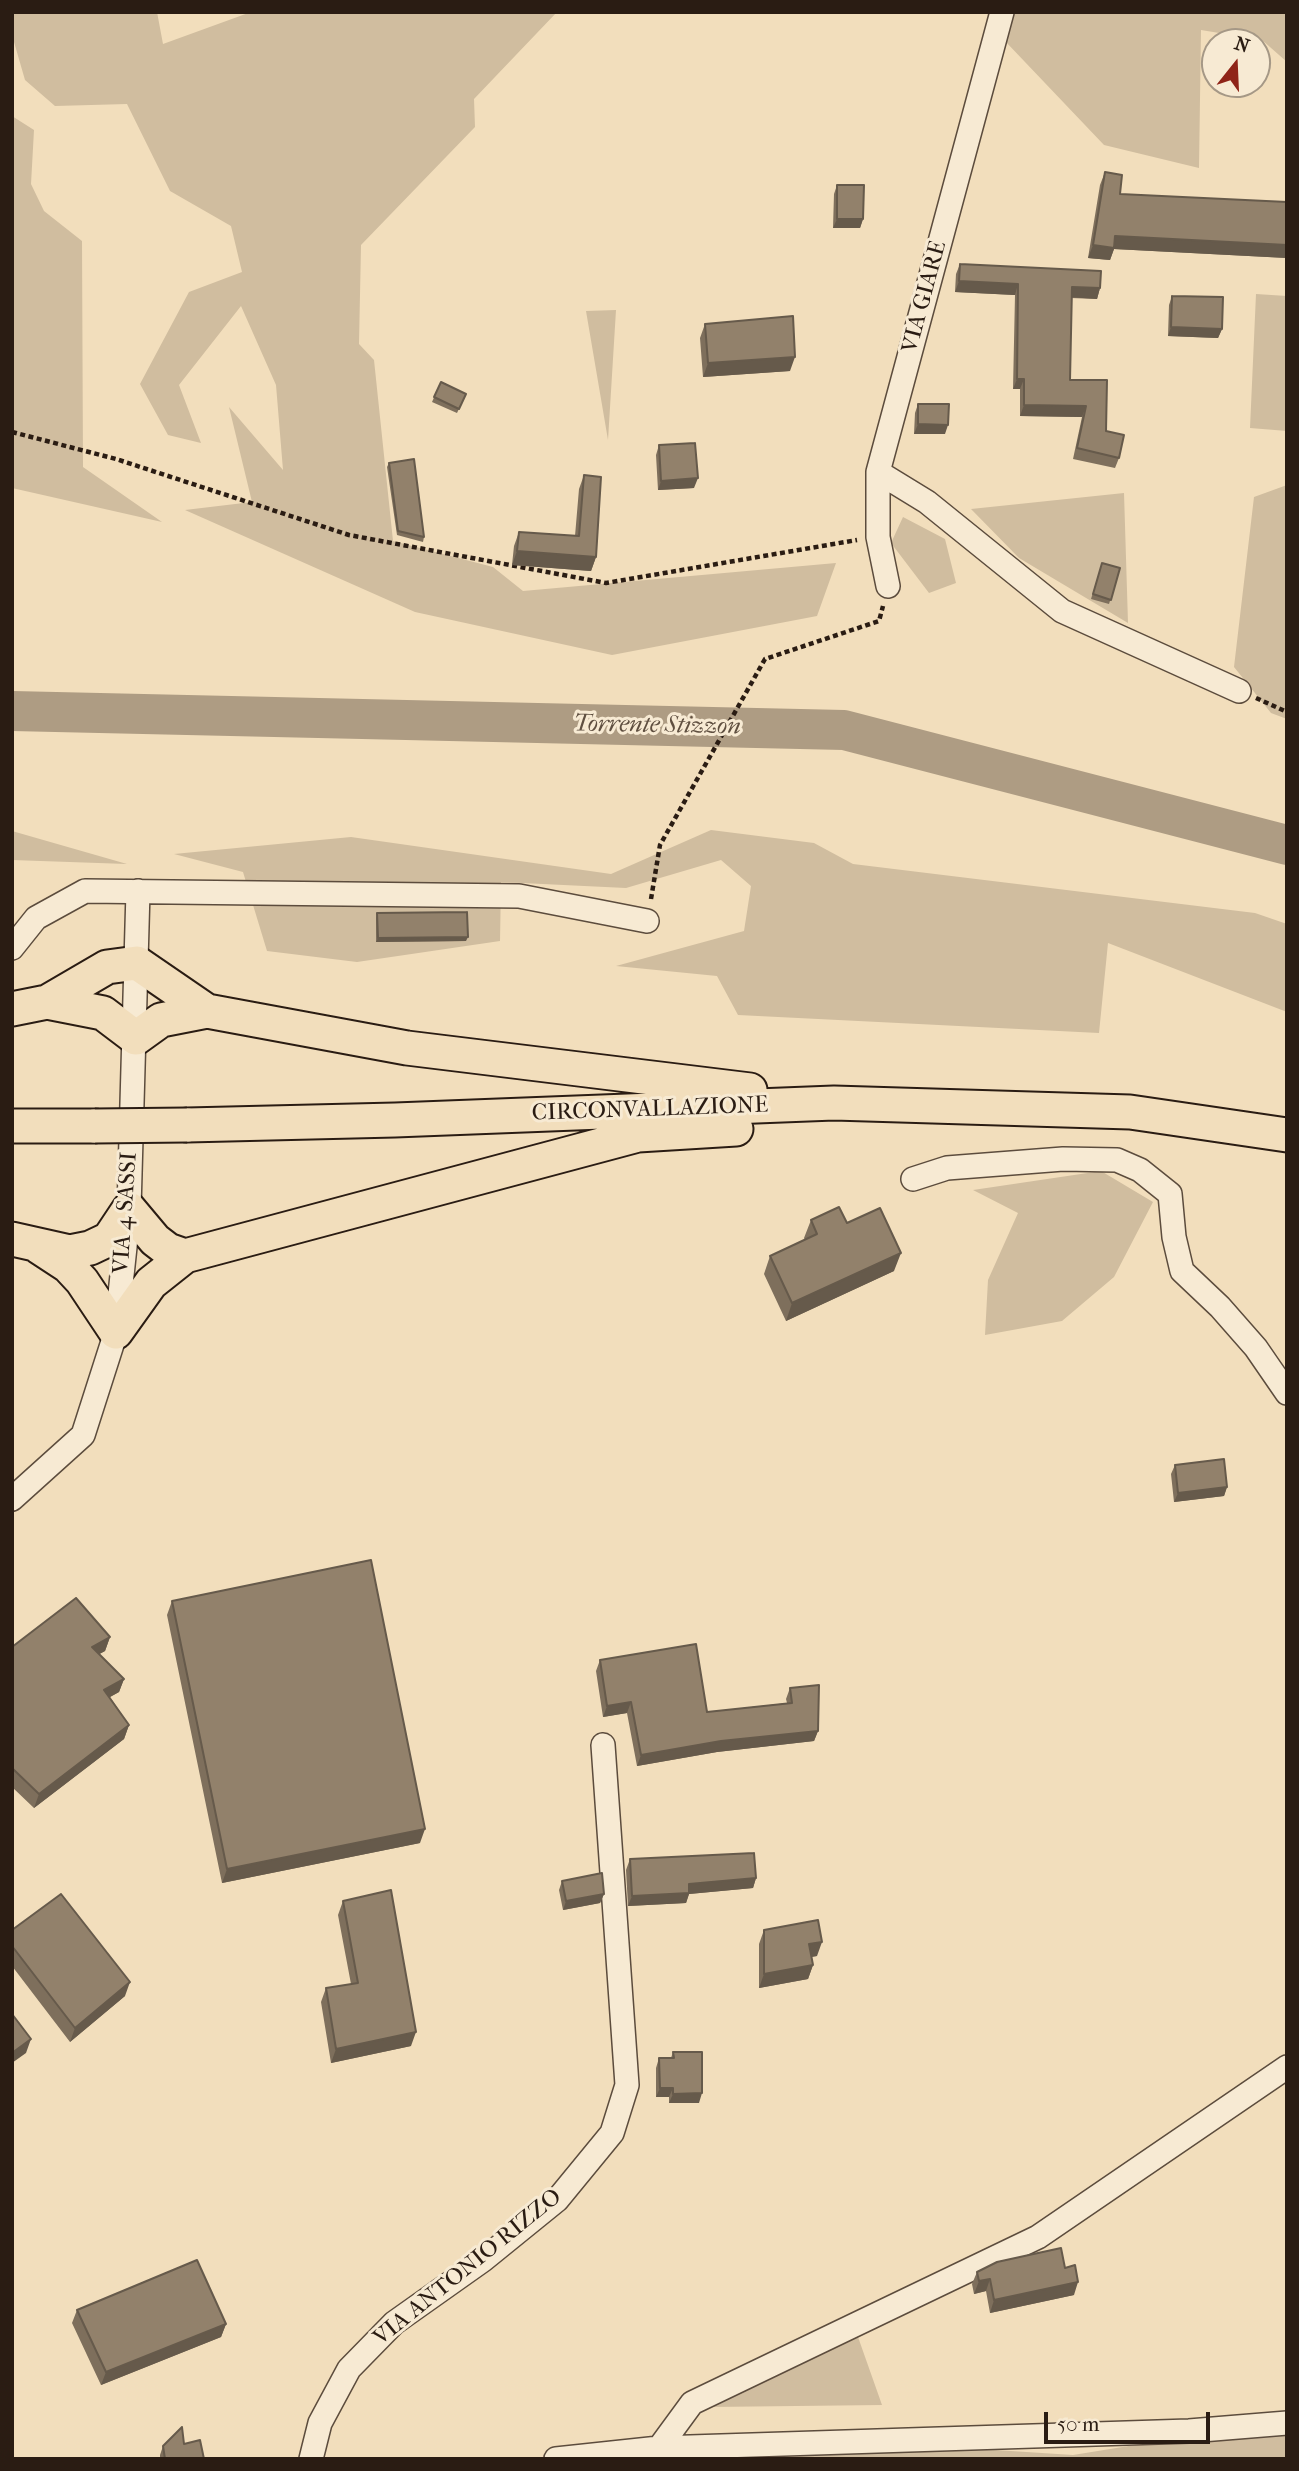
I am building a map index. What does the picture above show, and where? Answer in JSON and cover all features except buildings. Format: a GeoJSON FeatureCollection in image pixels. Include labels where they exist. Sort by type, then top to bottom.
{"type":"FeatureCollection","features":[{"type":"Feature","properties":{"kind":"highway"},"geometry":{"type":"LineString","coordinates":[[12,1009],[47,1002],[107,967],[137,963],[206,1011]]}},
{"type":"Feature","properties":{"kind":"highway"},"geometry":{"type":"LineString","coordinates":[[26,1243],[68,1266],[82,1281],[116,1332],[151,1283],[185,1256],[638,1135],[745,1129],[776,1105],[752,1090],[407,1048],[206,1011],[161,1020],[136,1038],[103,1013],[47,1002]]}},
{"type":"Feature","properties":{"kind":"highway","name":"CIRCONVALLAZIONE"},"geometry":{"type":"LineString","coordinates":[[12,1126],[396,1121],[776,1105],[1000,1106],[1130,1112],[1287,1135]]}},
{"type":"Feature","properties":{"kind":"highway"},"geometry":{"type":"LineString","coordinates":[[26,1243],[70,1252],[90,1248],[109,1239],[129,1209],[155,1240],[185,1256]]}},
{"type":"Feature","properties":{"kind":"street","name":"VIA GIARE"},"geometry":{"type":"LineString","coordinates":[[888,586],[878,537],[878,472],[1002,12]]}},
{"type":"Feature","properties":{"kind":"street"},"geometry":{"type":"LineString","coordinates":[[878,472],[927,502],[1062,611],[1239,691]]}},
{"type":"Feature","properties":{"kind":"street"},"geometry":{"type":"LineString","coordinates":[[12,948],[36,918],[85,891],[519,896],[647,921]]}},
{"type":"Feature","properties":{"kind":"street","name":"VIA 4 SASSI"},"geometry":{"type":"LineString","coordinates":[[12,1499],[83,1435],[116,1332],[129,1209],[136,1038],[138,891]]}},
{"type":"Feature","properties":{"kind":"street"},"geometry":{"type":"LineString","coordinates":[[913,1179],[947,1168],[1063,1159],[1117,1160],[1140,1170],[1170,1194],[1174,1237],[1182,1271],[1220,1307],[1256,1348],[1287,1393]]}},
{"type":"Feature","properties":{"kind":"street","name":"VIA ANTONIO RIZZO"},"geometry":{"type":"LineString","coordinates":[[311,2459],[320,2423],[349,2369],[394,2323],[483,2260],[557,2200],[612,2133],[627,2085],[603,1745]]}},
{"type":"Feature","properties":{"kind":"street"},"geometry":{"type":"LineString","coordinates":[[659,2448],[692,2403],[1038,2237],[1287,2067]]}},
{"type":"Feature","properties":{"kind":"street"},"geometry":{"type":"LineString","coordinates":[[556,2459],[659,2448],[1189,2431],[1287,2423]]}},
{"type":"Feature","properties":{"kind":"path"},"geometry":{"type":"LineString","coordinates":[[12,432],[116,459],[349,535],[606,583],[878,537]]}},
{"type":"Feature","properties":{"kind":"path"},"geometry":{"type":"LineString","coordinates":[[647,921],[660,845],[765,659],[879,621],[888,586]]}},
{"type":"Feature","properties":{"kind":"path"},"geometry":{"type":"LineString","coordinates":[[1239,691],[1287,712]]}},
{"type":"Feature","properties":{"kind":"shaded area"},"geometry":{"type":"Polygon","coordinates":[[[12,12],[157,12],[163,44],[251,12],[557,12],[474,99],[475,127],[361,245],[359,344],[374,360],[393,541],[493,567],[523,591],[836,563],[817,616],[612,655],[415,612],[185,510],[252,502],[229,407],[283,470],[276,385],[241,306],[179,385],[201,443],[168,435],[140,384],[189,292],[242,272],[231,226],[170,191],[127,104],[55,106],[25,80],[12,35],[12,12]]]}},
{"type":"Feature","properties":{"kind":"shaded area"},"geometry":{"type":"Polygon","coordinates":[[[1014,12],[1287,12],[1287,62],[1271,48],[1271,28],[1201,28],[1199,168],[1104,145],[1005,41],[1014,12]]]}},
{"type":"Feature","properties":{"kind":"shaded area"},"geometry":{"type":"Polygon","coordinates":[[[12,116],[34,130],[31,184],[44,211],[82,241],[83,467],[162,522],[12,488],[12,116]]]}},
{"type":"Feature","properties":{"kind":"shaded area"},"geometry":{"type":"Polygon","coordinates":[[[1256,294],[1287,296],[1287,431],[1250,428],[1256,294]]]}},
{"type":"Feature","properties":{"kind":"shaded area"},"geometry":{"type":"Polygon","coordinates":[[[616,310],[608,440],[586,311],[616,310]]]}},
{"type":"Feature","properties":{"kind":"shaded area"},"geometry":{"type":"Polygon","coordinates":[[[1287,485],[1287,719],[1271,713],[1234,667],[1254,497],[1287,485]]]}},
{"type":"Feature","properties":{"kind":"shaded area"},"geometry":{"type":"Polygon","coordinates":[[[1124,493],[1128,623],[1019,558],[971,509],[1124,493]]]}},
{"type":"Feature","properties":{"kind":"shaded area"},"geometry":{"type":"Polygon","coordinates":[[[903,517],[945,539],[956,583],[929,593],[891,543],[903,517]]]}},
{"type":"Feature","properties":{"kind":"shaded area"},"geometry":{"type":"Polygon","coordinates":[[[711,830],[814,843],[853,864],[1255,913],[1287,924],[1287,1012],[1108,943],[1099,1033],[738,1015],[717,976],[616,966],[744,931],[751,886],[721,860],[626,888],[501,882],[500,941],[357,962],[267,951],[243,872],[174,854],[351,837],[611,874],[711,830]]]}},
{"type":"Feature","properties":{"kind":"shaded area"},"geometry":{"type":"Polygon","coordinates":[[[12,831],[127,864],[12,860],[12,831]]]}},
{"type":"Feature","properties":{"kind":"shaded area"},"geometry":{"type":"Polygon","coordinates":[[[1101,1171],[1153,1202],[1114,1277],[1062,1321],[985,1335],[988,1280],[1018,1213],[973,1190],[1101,1171]]]}},
{"type":"Feature","properties":{"kind":"shaded area"},"geometry":{"type":"Polygon","coordinates":[[[858,2337],[882,2405],[710,2407],[858,2337]]]}},
{"type":"Feature","properties":{"kind":"shaded area"},"geometry":{"type":"Polygon","coordinates":[[[1287,2428],[1287,2459],[693,2459],[696,2447],[855,2441],[1073,2455],[1203,2434],[1287,2428]]]}},
{"type":"Feature","properties":{"kind":"waterway","name":"Torrente Stizzon"},"geometry":{"type":"LineString","coordinates":[[12,711],[844,730],[1287,845]]}}]}
